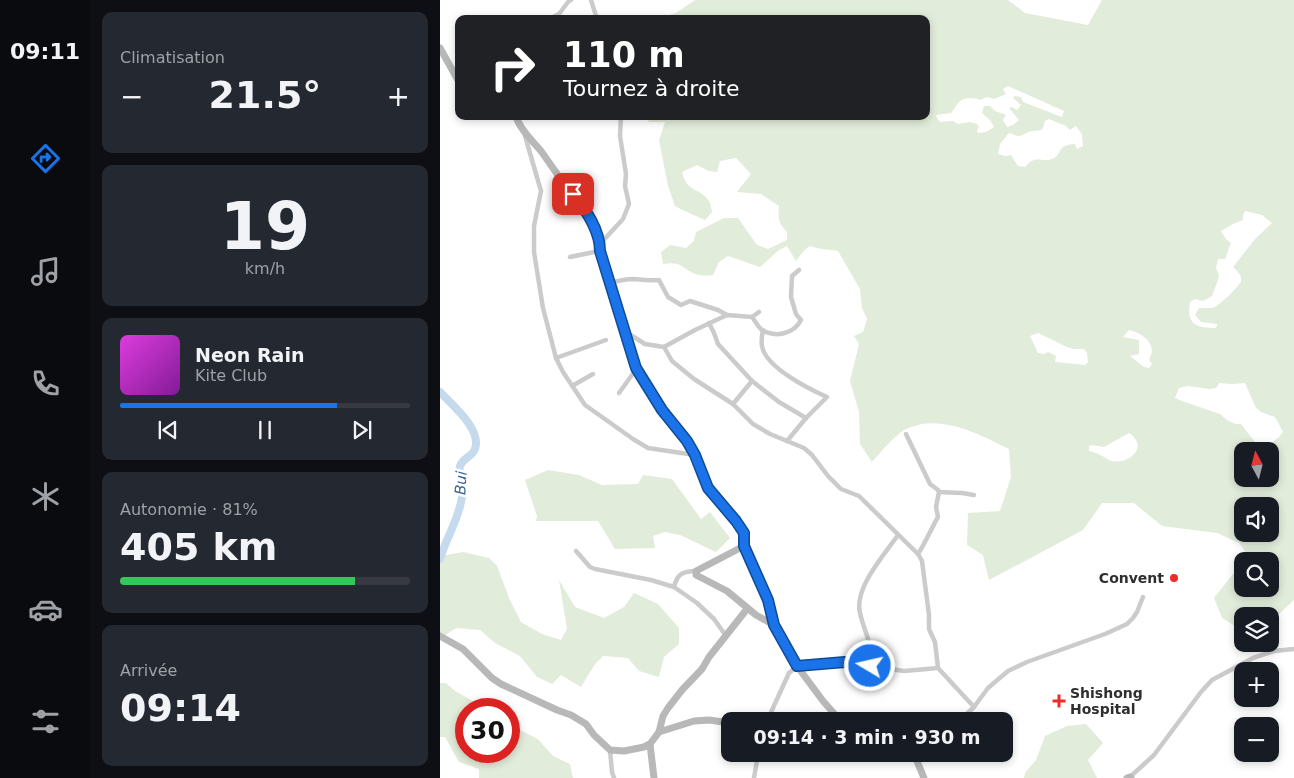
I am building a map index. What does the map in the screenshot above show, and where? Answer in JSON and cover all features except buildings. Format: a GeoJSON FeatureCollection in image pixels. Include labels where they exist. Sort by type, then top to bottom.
{"type":"FeatureCollection","features":[{"type":"Feature","properties":{"kind":"street"},"geometry":{"type":"LineString","coordinates":[[557,15],[571,0]]}},
{"type":"Feature","properties":{"kind":"street"},"geometry":{"type":"LineString","coordinates":[[590,0],[596,15]]}},
{"type":"Feature","properties":{"kind":"street"},"geometry":{"type":"LineString","coordinates":[[440,48],[455,75]]}},
{"type":"Feature","properties":{"kind":"street"},"geometry":{"type":"LineString","coordinates":[[517,120],[524,133],[541,191],[534,226],[534,252],[544,308],[556,358],[563,372],[585,405],[641,444],[648,448],[695,455]]}},
{"type":"Feature","properties":{"kind":"street"},"geometry":{"type":"LineString","coordinates":[[570,257],[600,247],[623,219],[629,204],[625,186],[626,174],[620,136],[621,120]]}},
{"type":"Feature","properties":{"kind":"street"},"geometry":{"type":"LineString","coordinates":[[524,133],[540,150],[591,220],[636,368],[662,410],[687,441],[695,455],[708,488],[744,533],[744,546],[768,600],[774,625],[797,666],[832,712]]}},
{"type":"Feature","properties":{"kind":"street"},"geometry":{"type":"LineString","coordinates":[[752,317],[763,330],[772,333],[782,334],[792,331],[799,324],[801,320],[796,314],[791,297],[792,276],[799,270]]}},
{"type":"Feature","properties":{"kind":"street"},"geometry":{"type":"LineString","coordinates":[[610,283],[634,279],[659,280],[668,297],[681,306],[690,302],[718,310],[728,316]]}},
{"type":"Feature","properties":{"kind":"street"},"geometry":{"type":"LineString","coordinates":[[625,331],[645,344],[664,347],[709,323],[728,316],[752,317],[759,312]]}},
{"type":"Feature","properties":{"kind":"street"},"geometry":{"type":"LineString","coordinates":[[709,323],[718,344],[752,381],[779,402],[806,418]]}},
{"type":"Feature","properties":{"kind":"street"},"geometry":{"type":"LineString","coordinates":[[763,330],[762,347],[774,365],[798,383],[827,397],[787,441]]}},
{"type":"Feature","properties":{"kind":"street"},"geometry":{"type":"LineString","coordinates":[[556,358],[606,340]]}},
{"type":"Feature","properties":{"kind":"street"},"geometry":{"type":"LineString","coordinates":[[664,347],[672,361],[694,379],[733,404],[753,424],[804,448],[841,489],[859,496],[918,554],[922,561],[929,629],[935,642],[938,668],[974,707]]}},
{"type":"Feature","properties":{"kind":"street"},"geometry":{"type":"LineString","coordinates":[[619,393],[636,368]]}},
{"type":"Feature","properties":{"kind":"street"},"geometry":{"type":"LineString","coordinates":[[572,386],[593,374]]}},
{"type":"Feature","properties":{"kind":"street"},"geometry":{"type":"LineString","coordinates":[[733,404],[752,381]]}},
{"type":"Feature","properties":{"kind":"street"},"geometry":{"type":"LineString","coordinates":[[906,434],[930,484],[939,492],[974,495]]}},
{"type":"Feature","properties":{"kind":"street"},"geometry":{"type":"LineString","coordinates":[[918,554],[938,517],[936,507],[939,492]]}},
{"type":"Feature","properties":{"kind":"street"},"geometry":{"type":"LineString","coordinates":[[870,666],[870,645],[859,610],[860,592],[898,535]]}},
{"type":"Feature","properties":{"kind":"street"},"geometry":{"type":"LineString","coordinates":[[674,587],[676,579],[681,574],[688,571],[696,571],[744,546]]}},
{"type":"Feature","properties":{"kind":"street"},"geometry":{"type":"LineString","coordinates":[[576,551],[590,567],[595,569],[651,580],[674,587],[714,619],[726,636]]}},
{"type":"Feature","properties":{"kind":"street"},"geometry":{"type":"LineString","coordinates":[[696,571],[696,575],[727,591],[756,616],[774,625]]}},
{"type":"Feature","properties":{"kind":"street"},"geometry":{"type":"LineString","coordinates":[[969,712],[988,688],[1008,672],[1027,662],[1105,634],[1126,624],[1137,612],[1142,597]]}},
{"type":"Feature","properties":{"kind":"street"},"geometry":{"type":"LineString","coordinates":[[440,636],[463,649],[492,678],[501,684],[542,704],[571,715],[586,724],[594,735],[610,750],[618,751],[636,749],[650,744],[659,732],[663,716],[668,708],[702,669],[709,657],[747,609]]}},
{"type":"Feature","properties":{"kind":"street"},"geometry":{"type":"LineString","coordinates":[[1129,778],[1154,755],[1212,680],[1253,658],[1274,651],[1294,649]]}},
{"type":"Feature","properties":{"kind":"street"},"geometry":{"type":"LineString","coordinates":[[771,712],[789,673],[797,666],[845,662],[904,671],[938,668]]}},
{"type":"Feature","properties":{"kind":"street"},"geometry":{"type":"LineString","coordinates":[[659,732],[694,721],[721,722]]}},
{"type":"Feature","properties":{"kind":"street"},"geometry":{"type":"LineString","coordinates":[[650,744],[654,778]]}},
{"type":"Feature","properties":{"kind":"street"},"geometry":{"type":"LineString","coordinates":[[610,750],[614,778]]}},
{"type":"Feature","properties":{"kind":"street"},"geometry":{"type":"LineString","coordinates":[[754,778],[757,762]]}},
{"type":"Feature","properties":{"kind":"street"},"geometry":{"type":"LineString","coordinates":[[917,762],[924,778]]}},
{"type":"Feature","properties":{"kind":"green space"},"geometry":{"type":"Polygon","coordinates":[[[695,0],[1008,0],[1025,13],[1088,25],[1102,0],[1294,0],[1294,600],[1279,614],[1279,607],[1234,607],[1234,625],[1222,618],[1214,598],[1234,573],[1234,597],[1279,597],[1279,552],[1246,552],[1237,542],[1279,542],[1279,497],[1234,497],[1234,541],[1217,533],[1162,526],[1134,503],[1102,503],[1083,530],[989,580],[983,555],[967,545],[968,513],[1000,511],[1011,477],[1009,449],[959,427],[932,423],[906,429],[888,444],[872,462],[860,444],[859,412],[850,381],[859,344],[854,336],[863,332],[867,319],[862,308],[860,289],[838,251],[809,246],[796,261],[787,246],[779,250],[760,267],[728,256],[719,262],[713,275],[705,276],[693,273],[677,264],[663,264],[661,252],[670,245],[686,248],[694,241],[696,232],[724,218],[738,218],[757,245],[768,249],[787,240],[787,232],[779,220],[779,206],[761,194],[737,192],[751,174],[736,158],[720,161],[717,172],[709,171],[697,165],[682,172],[684,179],[690,187],[710,202],[712,212],[705,220],[675,206],[668,186],[659,140],[665,122],[648,122],[649,120],[930,120],[930,15],[669,15],[676,13],[695,0]],[[1008,86],[1003,89],[1006,94],[994,99],[987,97],[980,100],[966,98],[959,102],[951,113],[936,115],[937,118],[940,122],[953,121],[958,124],[970,122],[977,124],[979,127],[978,133],[986,132],[994,127],[990,120],[982,113],[984,106],[990,106],[995,111],[1006,115],[1003,120],[1007,127],[1019,120],[1009,108],[1012,107],[1017,110],[1021,105],[1013,98],[1014,96],[1021,97],[1023,102],[1062,117],[1064,111],[1008,86]],[[1049,119],[1045,121],[1041,130],[1018,136],[1009,133],[1000,144],[998,154],[1011,155],[1018,166],[1025,167],[1035,160],[1052,159],[1065,146],[1075,144],[1077,149],[1083,146],[1082,134],[1076,126],[1070,130],[1066,126],[1049,119]],[[1245,211],[1243,220],[1221,231],[1231,243],[1225,259],[1218,259],[1216,268],[1219,275],[1212,296],[1203,301],[1195,299],[1190,302],[1191,320],[1198,326],[1216,328],[1217,324],[1201,322],[1195,315],[1199,308],[1215,307],[1236,288],[1241,281],[1241,277],[1233,267],[1255,239],[1272,223],[1262,215],[1245,211]],[[1129,330],[1123,337],[1139,340],[1139,354],[1130,356],[1144,367],[1149,368],[1152,364],[1149,360],[1152,349],[1151,345],[1140,334],[1129,330]],[[1038,333],[1030,336],[1038,353],[1044,354],[1048,352],[1056,356],[1055,362],[1085,365],[1088,362],[1087,353],[1084,349],[1067,347],[1038,333]],[[1219,383],[1216,388],[1210,389],[1188,386],[1179,388],[1175,398],[1220,414],[1235,424],[1241,424],[1256,442],[1234,442],[1234,488],[1279,488],[1279,442],[1273,442],[1283,432],[1275,417],[1256,408],[1245,383],[1219,383]],[[1129,433],[1104,447],[1089,446],[1089,451],[1118,462],[1130,458],[1137,449],[1137,444],[1135,438],[1129,433]]]}},
{"type":"Feature","properties":{"kind":"green space"},"geometry":{"type":"Polygon","coordinates":[[[548,470],[579,475],[602,485],[638,484],[643,475],[672,479],[701,519],[710,512],[730,538],[716,552],[680,535],[665,532],[653,536],[655,548],[615,549],[598,521],[536,521],[537,516],[525,480],[548,470]]]}},
{"type":"Feature","properties":{"kind":"green space"},"geometry":{"type":"Polygon","coordinates":[[[463,552],[489,558],[497,566],[521,622],[542,634],[561,640],[567,629],[559,580],[575,607],[604,618],[624,607],[634,593],[658,604],[679,628],[679,644],[664,657],[659,677],[639,671],[628,658],[603,656],[595,664],[581,687],[561,675],[552,684],[537,677],[520,656],[495,643],[480,630],[456,628],[440,639],[440,556],[463,552]]]}},
{"type":"Feature","properties":{"kind":"green space"},"geometry":{"type":"Polygon","coordinates":[[[440,683],[446,683],[467,698],[455,698],[455,755],[445,737],[440,737],[440,683]]]}},
{"type":"Feature","properties":{"kind":"green space"},"geometry":{"type":"Polygon","coordinates":[[[1086,724],[1103,743],[1088,760],[1097,778],[1024,778],[1025,773],[1036,760],[1045,736],[1067,726],[1086,724]]]}},
{"type":"Feature","properties":{"kind":"green space"},"geometry":{"type":"Polygon","coordinates":[[[520,730],[538,739],[553,756],[570,764],[573,778],[479,778],[479,769],[462,763],[520,763],[520,730]]]}},
{"type":"Feature","properties":{"kind":"waterway","name":"Bui"},"geometry":{"type":"LineString","coordinates":[[440,392],[465,418],[474,433],[476,441],[474,451],[460,466],[462,497],[440,559]]}},
{"type":"Feature","properties":{"kind":"place","name":"Convent"},"geometry":{"type":"Point","coordinates":[1174,578]}},
{"type":"Feature","properties":{"kind":"place","name":"Shishong Hospital"},"geometry":{"type":"Point","coordinates":[1059,701]}},
{"type":"Feature","properties":{"kind":"route"},"geometry":{"type":"LineString","coordinates":[[573,194],[591,220],[600,244],[600,251],[636,368],[662,410],[687,441],[695,455],[708,488],[744,533],[744,546],[768,600],[774,625],[797,666],[845,662],[870,666]]}}]}
